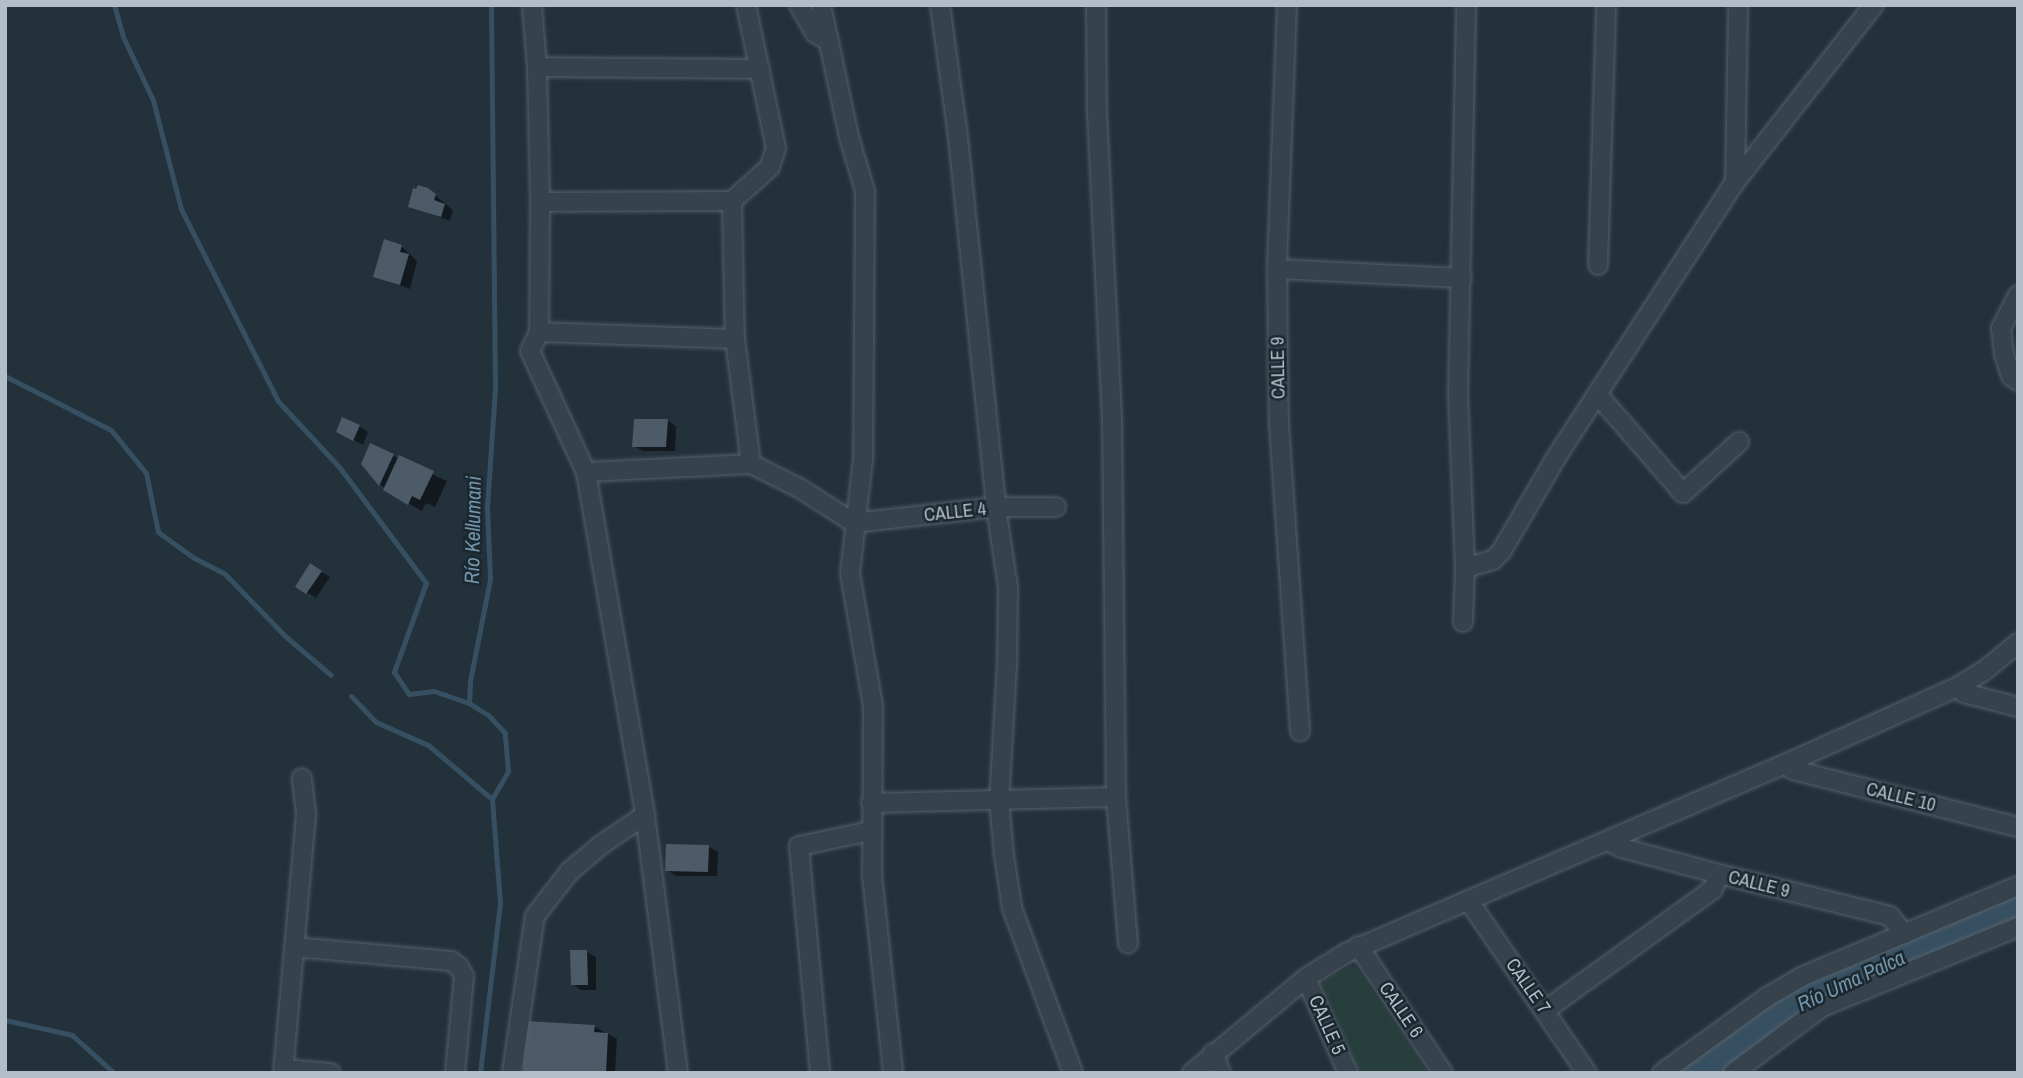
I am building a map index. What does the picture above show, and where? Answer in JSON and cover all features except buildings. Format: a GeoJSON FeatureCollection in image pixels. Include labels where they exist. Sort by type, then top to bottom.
{"type":"FeatureCollection","features":[{"type":"Feature","properties":{"kind":"street"},"geometry":{"type":"LineString","coordinates":[[532,5],[537,67],[540,202],[539,332],[530,351],[586,472],[645,815],[678,1073]]}},
{"type":"Feature","properties":{"kind":"street"},"geometry":{"type":"LineString","coordinates":[[540,202],[732,201],[769,167],[776,148],[746,5]]}},
{"type":"Feature","properties":{"kind":"street"},"geometry":{"type":"LineString","coordinates":[[799,5],[815,33],[829,41]]}},
{"type":"Feature","properties":{"kind":"street"},"geometry":{"type":"LineString","coordinates":[[821,5],[849,136],[865,191],[863,459],[850,573],[873,706],[870,831],[893,1073]]}},
{"type":"Feature","properties":{"kind":"street"},"geometry":{"type":"LineString","coordinates":[[940,5],[960,151],[996,507],[1008,587],[1007,664],[999,802],[1012,908],[1073,1073]]}},
{"type":"Feature","properties":{"kind":"street"},"geometry":{"type":"LineString","coordinates":[[1096,5],[1097,112],[1112,419],[1116,797],[1128,944]]}},
{"type":"Feature","properties":{"kind":"street","name":"CALLE 9"},"geometry":{"type":"LineString","coordinates":[[1287,5],[1277,269],[1279,424],[1300,731]]}},
{"type":"Feature","properties":{"kind":"street"},"geometry":{"type":"LineString","coordinates":[[1463,622],[1465,568],[1458,394],[1466,5]]}},
{"type":"Feature","properties":{"kind":"street"},"geometry":{"type":"LineString","coordinates":[[1598,265],[1606,5]]}},
{"type":"Feature","properties":{"kind":"street"},"geometry":{"type":"LineString","coordinates":[[1735,182],[1738,5]]}},
{"type":"Feature","properties":{"kind":"street"},"geometry":{"type":"LineString","coordinates":[[1465,568],[1493,560],[1502,552],[1557,456],[1735,182],[1874,5]]}},
{"type":"Feature","properties":{"kind":"street"},"geometry":{"type":"LineString","coordinates":[[537,67],[760,69]]}},
{"type":"Feature","properties":{"kind":"street"},"geometry":{"type":"LineString","coordinates":[[732,201],[735,339],[751,464]]}},
{"type":"Feature","properties":{"kind":"street"},"geometry":{"type":"LineString","coordinates":[[1277,269],[1462,278]]}},
{"type":"Feature","properties":{"kind":"street"},"geometry":{"type":"LineString","coordinates":[[2018,295],[2001,330],[2004,354],[2011,376],[2018,381]]}},
{"type":"Feature","properties":{"kind":"street"},"geometry":{"type":"LineString","coordinates":[[539,332],[735,339]]}},
{"type":"Feature","properties":{"kind":"street"},"geometry":{"type":"LineString","coordinates":[[1597,394],[1683,493],[1740,442]]}},
{"type":"Feature","properties":{"kind":"street"},"geometry":{"type":"LineString","coordinates":[[586,472],[751,464],[802,489],[854,523]]}},
{"type":"Feature","properties":{"kind":"street","name":"CALLE 4"},"geometry":{"type":"LineString","coordinates":[[854,523],[996,507],[1056,507]]}},
{"type":"Feature","properties":{"kind":"street"},"geometry":{"type":"LineString","coordinates":[[1192,1073],[1306,978],[1359,946],[1608,841],[1957,687],[1984,671],[2018,643]]}},
{"type":"Feature","properties":{"kind":"street"},"geometry":{"type":"LineString","coordinates":[[1957,687],[1964,693],[2018,706]]}},
{"type":"Feature","properties":{"kind":"street","name":"CALLE 10"},"geometry":{"type":"LineString","coordinates":[[1785,764],[1793,770],[2018,827]]}},
{"type":"Feature","properties":{"kind":"street"},"geometry":{"type":"LineString","coordinates":[[302,778],[306,813],[283,1071],[331,1073]]}},
{"type":"Feature","properties":{"kind":"street"},"geometry":{"type":"LineString","coordinates":[[871,803],[999,802],[1116,797]]}},
{"type":"Feature","properties":{"kind":"street"},"geometry":{"type":"LineString","coordinates":[[512,1073],[535,916],[570,871],[601,845],[645,815]]}},
{"type":"Feature","properties":{"kind":"street"},"geometry":{"type":"LineString","coordinates":[[820,1073],[799,846],[870,831]]}},
{"type":"Feature","properties":{"kind":"street","name":"CALLE 9"},"geometry":{"type":"LineString","coordinates":[[1608,841],[1622,848],[1719,874],[1890,916],[1904,934]]}},
{"type":"Feature","properties":{"kind":"street"},"geometry":{"type":"LineString","coordinates":[[1544,1011],[1713,889],[1719,874]]}},
{"type":"Feature","properties":{"kind":"street"},"geometry":{"type":"LineString","coordinates":[[1662,1073],[1784,986],[2018,886]]}},
{"type":"Feature","properties":{"kind":"street","name":"CALLE 7"},"geometry":{"type":"LineString","coordinates":[[1468,900],[1587,1073]]}},
{"type":"Feature","properties":{"kind":"street"},"geometry":{"type":"LineString","coordinates":[[1733,1073],[1822,1007],[2018,927]]}},
{"type":"Feature","properties":{"kind":"street","name":"CALLE 6"},"geometry":{"type":"LineString","coordinates":[[1359,946],[1443,1073]]}},
{"type":"Feature","properties":{"kind":"street"},"geometry":{"type":"LineString","coordinates":[[294,947],[451,961],[459,967],[464,976],[455,1073]]}},
{"type":"Feature","properties":{"kind":"street","name":"CALLE 5"},"geometry":{"type":"LineString","coordinates":[[1306,978],[1348,1073]]}},
{"type":"Feature","properties":{"kind":"street"},"geometry":{"type":"LineString","coordinates":[[1213,1053],[1222,1073]]}},
{"type":"Feature","properties":{"kind":"green space"},"geometry":{"type":"Polygon","coordinates":[[[1350,966],[1357,968],[1428,1073],[1360,1073],[1323,986],[1325,980],[1350,966]]]}},
{"type":"Feature","properties":{"kind":"waterway"},"geometry":{"type":"LineString","coordinates":[[114,5],[124,39],[153,100],[181,209],[278,401],[340,468],[426,583],[394,672],[409,694],[434,691],[469,703]]}},
{"type":"Feature","properties":{"kind":"waterway","name":"Río Kellumani"},"geometry":{"type":"LineString","coordinates":[[480,1073],[500,903],[492,799],[508,771],[505,733],[488,715],[469,703],[470,681],[490,579],[487,508],[495,388],[491,5]]}},
{"type":"Feature","properties":{"kind":"waterway"},"geometry":{"type":"LineString","coordinates":[[5,376],[111,430],[146,473],[158,532],[194,558],[225,574],[285,636],[331,675]]}},
{"type":"Feature","properties":{"kind":"waterway"},"geometry":{"type":"LineString","coordinates":[[351,696],[376,722],[428,745],[492,799]]}},
{"type":"Feature","properties":{"kind":"waterway","name":"Río Uma Palca"},"geometry":{"type":"LineString","coordinates":[[1695,1073],[1809,996],[2018,908]]}},
{"type":"Feature","properties":{"kind":"waterway"},"geometry":{"type":"LineString","coordinates":[[5,1020],[72,1035],[114,1073]]}}]}
